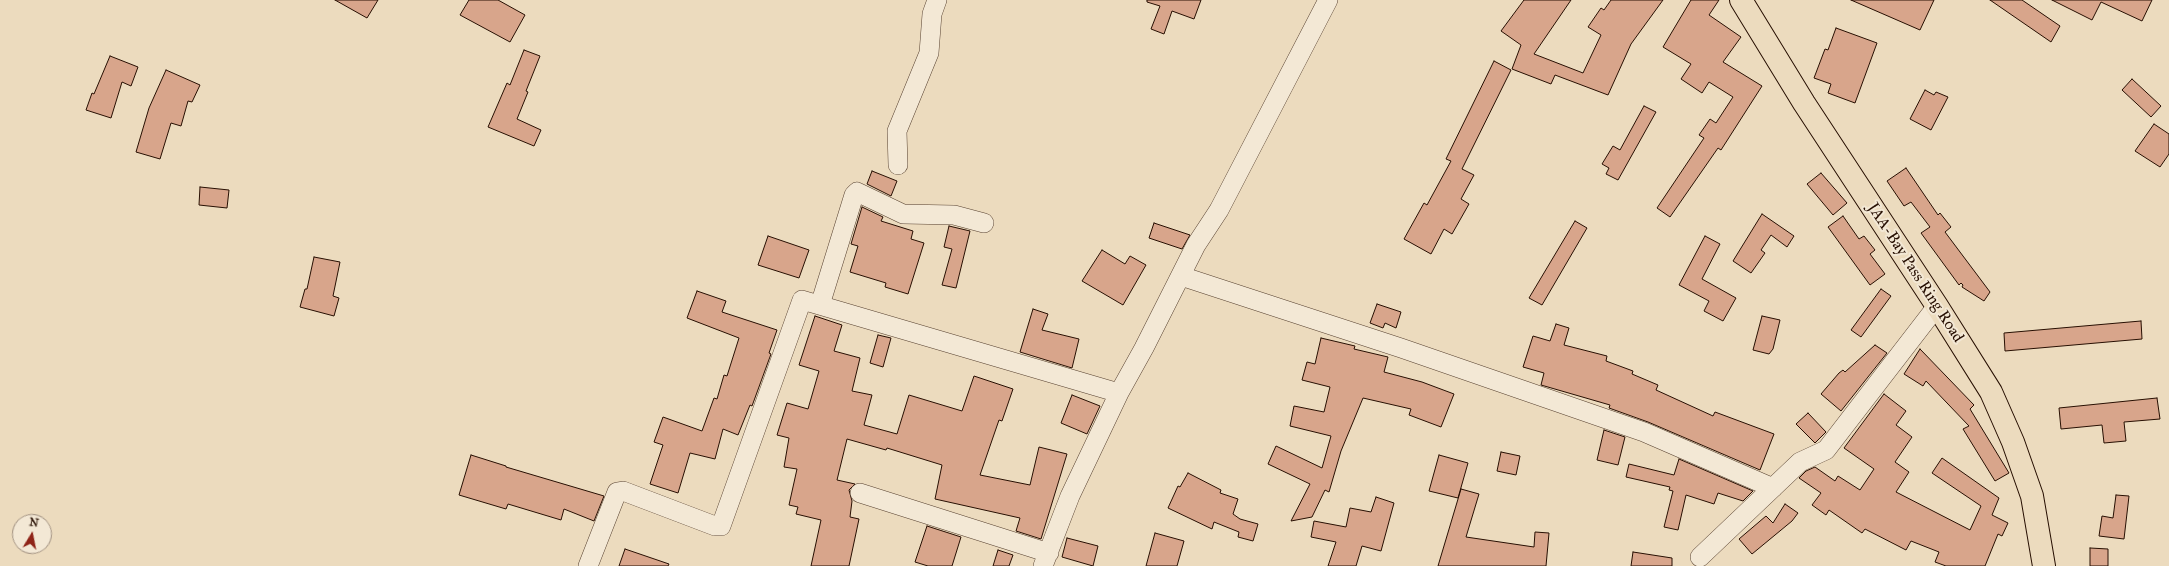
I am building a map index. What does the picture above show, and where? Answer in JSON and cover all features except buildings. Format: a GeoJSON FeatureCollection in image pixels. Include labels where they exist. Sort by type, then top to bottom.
{"type":"FeatureCollection","features":[{"type":"Feature","properties":{"kind":"highway","name":"JAA-Bay Pass Ring Road"},"geometry":{"type":"LineString","coordinates":[[1741,0],[1804,103],[1937,306],[1991,392],[2013,442],[2032,496],[2044,566]]}},
{"type":"Feature","properties":{"kind":"street"},"geometry":{"type":"LineString","coordinates":[[898,165],[897,131],[928,53],[932,14],[937,0]]}},
{"type":"Feature","properties":{"kind":"street"},"geometry":{"type":"LineString","coordinates":[[860,493],[1046,560],[1070,496],[1119,394],[1196,245],[1219,210],[1328,0]]}},
{"type":"Feature","properties":{"kind":"street"},"geometry":{"type":"LineString","coordinates":[[820,305],[854,195],[857,192],[903,214],[954,215],[984,223]]}},
{"type":"Feature","properties":{"kind":"street"},"geometry":{"type":"LineString","coordinates":[[1181,276],[1401,348],[1644,432],[1773,488]]}},
{"type":"Feature","properties":{"kind":"street"},"geometry":{"type":"LineString","coordinates":[[588,566],[617,492],[623,491],[715,526],[721,526],[801,302],[805,299],[820,305],[1119,394]]}},
{"type":"Feature","properties":{"kind":"street"},"geometry":{"type":"LineString","coordinates":[[1700,557],[1800,462],[1826,450],[1937,306]]}}]}
